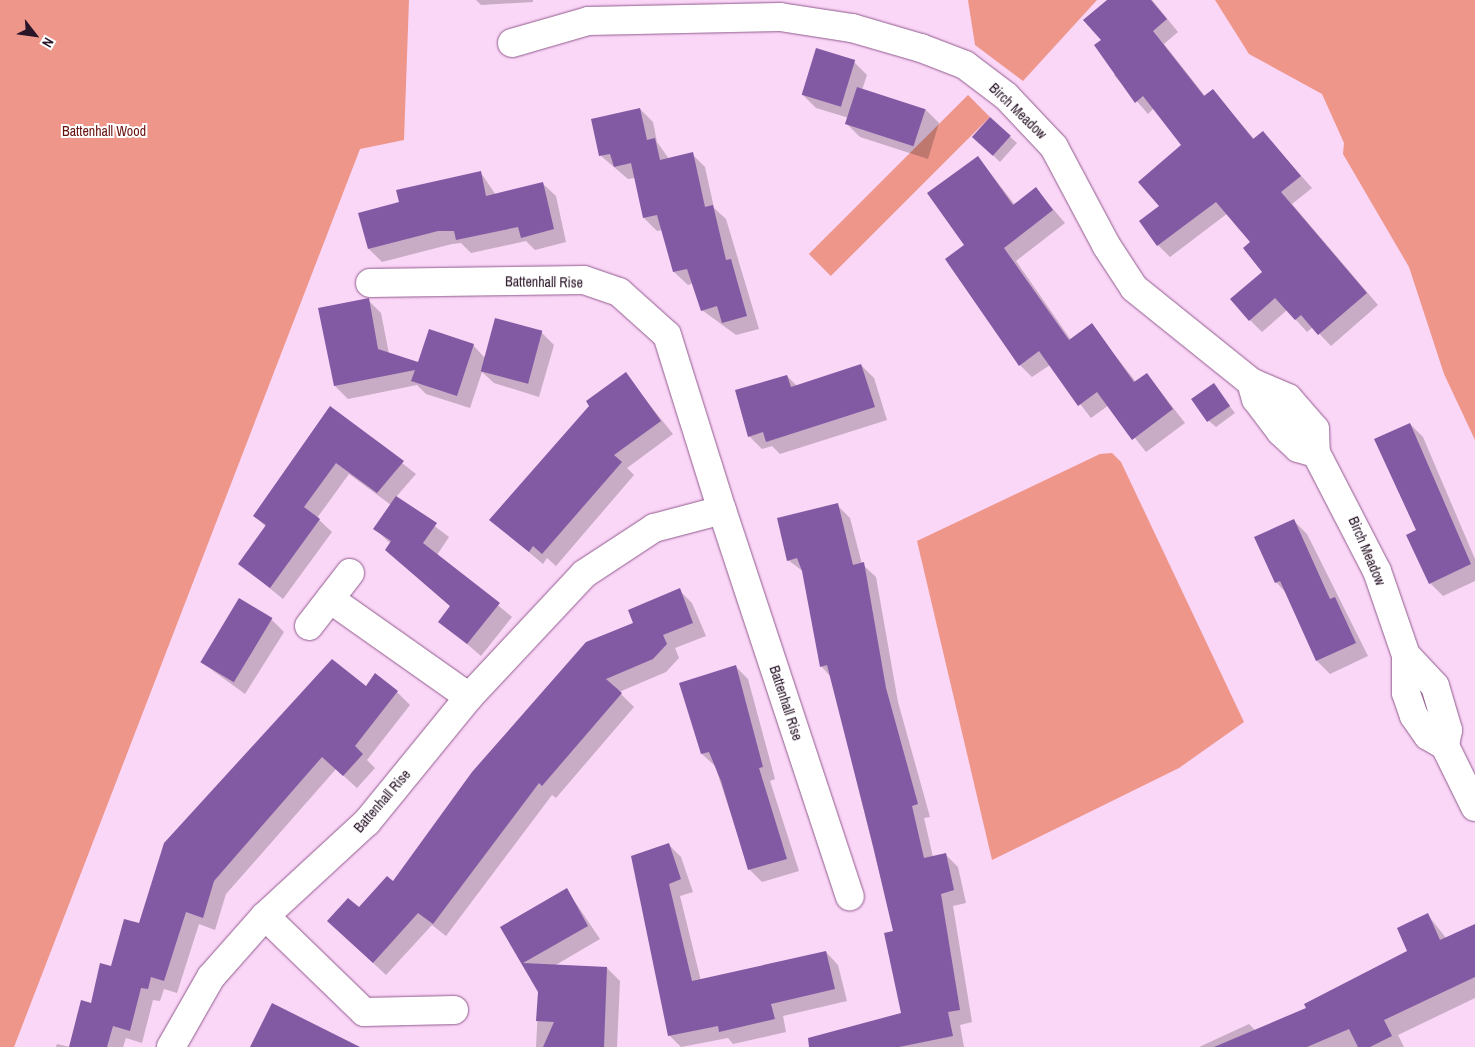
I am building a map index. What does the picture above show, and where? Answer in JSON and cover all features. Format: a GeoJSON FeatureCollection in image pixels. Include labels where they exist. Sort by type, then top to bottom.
{"type":"FeatureCollection","features":[{"type":"Feature","properties":{"kind":"street","name":"Birch Meadow"},"geometry":{"type":"LineString","coordinates":[[512,43],[587,11],[780,18],[852,28],[965,64],[1006,96],[1054,146],[1106,245],[1134,288],[1251,382],[1256,399],[1281,432],[1298,448],[1316,452],[1377,570],[1406,655],[1406,693],[1414,716],[1428,736],[1445,746],[1475,807]]}},
{"type":"Feature","properties":{"kind":"street","name":"Battenhall Rise"},"geometry":{"type":"LineString","coordinates":[[370,283],[584,280],[619,292],[667,335],[722,510],[850,896]]}},
{"type":"Feature","properties":{"kind":"street","name":"Battenhall Rise"},"geometry":{"type":"LineString","coordinates":[[171,1047],[211,977],[265,916],[367,822],[469,697],[584,574],[654,528],[722,510]]}},
{"type":"Feature","properties":{"kind":"street"},"geometry":{"type":"LineString","coordinates":[[309,626],[350,573]]}},
{"type":"Feature","properties":{"kind":"street"},"geometry":{"type":"LineString","coordinates":[[330,599],[469,697]]}},
{"type":"Feature","properties":{"kind":"street"},"geometry":{"type":"LineString","coordinates":[[265,916],[364,1012],[454,1010]]}},
{"type":"Feature","properties":{"kind":"green space","name":"Battenhall Wood"},"geometry":{"type":"Polygon","coordinates":[[[0,0],[409,0],[404,140],[360,149],[14,1047],[0,1047],[0,0]]]}},
{"type":"Feature","properties":{"kind":"green space"},"geometry":{"type":"Polygon","coordinates":[[[968,0],[1097,0],[1023,81],[975,45],[968,0]]]}},
{"type":"Feature","properties":{"kind":"green space"},"geometry":{"type":"Polygon","coordinates":[[[1215,0],[1475,0],[1475,440],[1444,374],[1409,267],[1343,154],[1344,143],[1322,94],[1249,54],[1215,0]]]}},
{"type":"Feature","properties":{"kind":"green space"},"geometry":{"type":"Polygon","coordinates":[[[968,95],[990,117],[831,276],[809,254],[968,95]]]}},
{"type":"Feature","properties":{"kind":"green space"},"geometry":{"type":"Polygon","coordinates":[[[1112,453],[1121,462],[1244,722],[1179,768],[992,860],[917,541],[1100,454],[1112,453]]]}},
{"type":"Feature","properties":{"kind":"building"},"geometry":{"type":"Polygon","coordinates":[[[1107,0],[1151,0],[1167,19],[1153,31],[1204,96],[1213,89],[1253,139],[1263,131],[1301,176],[1281,192],[1367,293],[1318,335],[1301,315],[1295,320],[1275,298],[1249,321],[1230,299],[1262,272],[1243,248],[1250,242],[1216,202],[1157,246],[1139,221],[1159,206],[1138,182],[1181,145],[1143,96],[1135,103],[1094,45],[1101,40],[1083,20],[1107,0]]]}},
{"type":"Feature","properties":{"kind":"building"},"geometry":{"type":"Polygon","coordinates":[[[816,48],[855,60],[841,107],[802,95],[816,48]]]}},
{"type":"Feature","properties":{"kind":"building"},"geometry":{"type":"Polygon","coordinates":[[[857,87],[925,109],[913,146],[845,124],[857,87]]]}},
{"type":"Feature","properties":{"kind":"building"},"geometry":{"type":"Polygon","coordinates":[[[640,108],[647,140],[655,138],[660,160],[693,152],[705,207],[713,205],[726,260],[731,259],[747,316],[722,323],[717,306],[701,311],[687,269],[673,272],[657,215],[643,218],[631,163],[614,167],[610,154],[599,156],[591,119],[640,108]]]}},
{"type":"Feature","properties":{"kind":"building"},"geometry":{"type":"Polygon","coordinates":[[[990,117],[1011,136],[993,156],[972,137],[990,117]]]}},
{"type":"Feature","properties":{"kind":"building"},"geometry":{"type":"Polygon","coordinates":[[[978,156],[1013,205],[1036,187],[1053,210],[1004,248],[1069,340],[1092,323],[1134,382],[1147,373],[1173,409],[1132,440],[1097,392],[1078,406],[1039,351],[1019,366],[945,259],[964,245],[927,193],[978,156]]]}},
{"type":"Feature","properties":{"kind":"building"},"geometry":{"type":"Polygon","coordinates":[[[481,171],[486,196],[543,182],[554,229],[521,238],[518,227],[456,240],[454,231],[438,231],[368,249],[358,213],[399,202],[396,190],[481,171]]]}},
{"type":"Feature","properties":{"kind":"building"},"geometry":{"type":"Polygon","coordinates":[[[369,298],[378,349],[418,362],[429,329],[474,344],[457,396],[411,381],[415,370],[334,386],[318,308],[369,298]]]}},
{"type":"Feature","properties":{"kind":"building"},"geometry":{"type":"Polygon","coordinates":[[[495,318],[542,331],[528,384],[481,371],[495,318]]]}},
{"type":"Feature","properties":{"kind":"building"},"geometry":{"type":"Polygon","coordinates":[[[861,364],[875,407],[766,442],[763,432],[748,437],[735,390],[787,375],[791,387],[861,364]]]}},
{"type":"Feature","properties":{"kind":"building"},"geometry":{"type":"Polygon","coordinates":[[[626,372],[661,421],[614,455],[622,462],[542,554],[533,546],[529,552],[489,520],[589,406],[586,401],[626,372]]]}},
{"type":"Feature","properties":{"kind":"building"},"geometry":{"type":"Polygon","coordinates":[[[1214,383],[1230,406],[1207,422],[1191,399],[1214,383]]]}},
{"type":"Feature","properties":{"kind":"building"},"geometry":{"type":"Polygon","coordinates":[[[330,406],[404,461],[377,493],[336,463],[304,507],[320,519],[270,588],[238,564],[266,525],[253,516],[330,406]]]}},
{"type":"Feature","properties":{"kind":"building"},"geometry":{"type":"Polygon","coordinates":[[[1410,423],[1471,564],[1429,584],[1406,535],[1416,530],[1374,439],[1410,423]]]}},
{"type":"Feature","properties":{"kind":"building"},"geometry":{"type":"Polygon","coordinates":[[[396,496],[437,523],[423,543],[500,603],[467,644],[438,622],[450,606],[385,550],[391,541],[373,529],[396,496]]]}},
{"type":"Feature","properties":{"kind":"building"},"geometry":{"type":"Polygon","coordinates":[[[838,503],[853,565],[864,562],[886,688],[918,804],[912,806],[924,858],[946,853],[954,890],[941,894],[960,1010],[948,1012],[953,1036],[899,1047],[809,1047],[808,1038],[901,1013],[884,933],[893,931],[873,846],[827,665],[820,667],[802,571],[797,558],[787,561],[777,518],[838,503]]]}},
{"type":"Feature","properties":{"kind":"building"},"geometry":{"type":"Polygon","coordinates":[[[1294,519],[1330,599],[1335,597],[1356,643],[1316,661],[1280,581],[1275,583],[1254,537],[1294,519]]]}},
{"type":"Feature","properties":{"kind":"building"},"geometry":{"type":"Polygon","coordinates":[[[680,588],[693,623],[663,635],[667,644],[653,659],[606,679],[622,693],[542,786],[539,783],[433,924],[418,913],[373,963],[327,921],[348,898],[359,907],[387,876],[393,881],[472,772],[586,642],[633,623],[628,610],[680,588]]]}},
{"type":"Feature","properties":{"kind":"building"},"geometry":{"type":"Polygon","coordinates":[[[239,598],[272,618],[234,682],[200,662],[239,598]]]}},
{"type":"Feature","properties":{"kind":"building"},"geometry":{"type":"Polygon","coordinates":[[[332,659],[366,686],[375,673],[398,691],[355,746],[363,754],[343,776],[322,757],[214,881],[203,918],[186,912],[164,981],[151,977],[148,989],[141,988],[130,1031],[113,1026],[107,1047],[69,1047],[81,1000],[91,1003],[100,963],[111,966],[124,919],[139,923],[164,843],[332,659]]]}},
{"type":"Feature","properties":{"kind":"building"},"geometry":{"type":"Polygon","coordinates":[[[736,665],[763,767],[759,768],[787,859],[748,870],[721,781],[709,752],[701,754],[679,683],[736,665]]]}},
{"type":"Feature","properties":{"kind":"building"},"geometry":{"type":"Polygon","coordinates":[[[669,843],[681,879],[669,884],[692,981],[826,951],[835,989],[771,1004],[775,1019],[719,1032],[718,1026],[668,1036],[631,856],[669,843]]]}},
{"type":"Feature","properties":{"kind":"building"},"geometry":{"type":"Polygon","coordinates":[[[567,888],[588,926],[523,963],[607,967],[604,1047],[543,1047],[554,1022],[536,1021],[538,992],[500,927],[567,888]]]}},
{"type":"Feature","properties":{"kind":"building"},"geometry":{"type":"Polygon","coordinates":[[[1428,913],[1440,940],[1475,924],[1475,977],[1384,1020],[1392,1036],[1370,1047],[1358,1047],[1349,1029],[1307,1047],[1214,1047],[1306,1008],[1304,1004],[1407,951],[1397,928],[1428,913]]]}},
{"type":"Feature","properties":{"kind":"building"},"geometry":{"type":"Polygon","coordinates":[[[272,1003],[360,1047],[250,1047],[272,1003]]]}}]}
